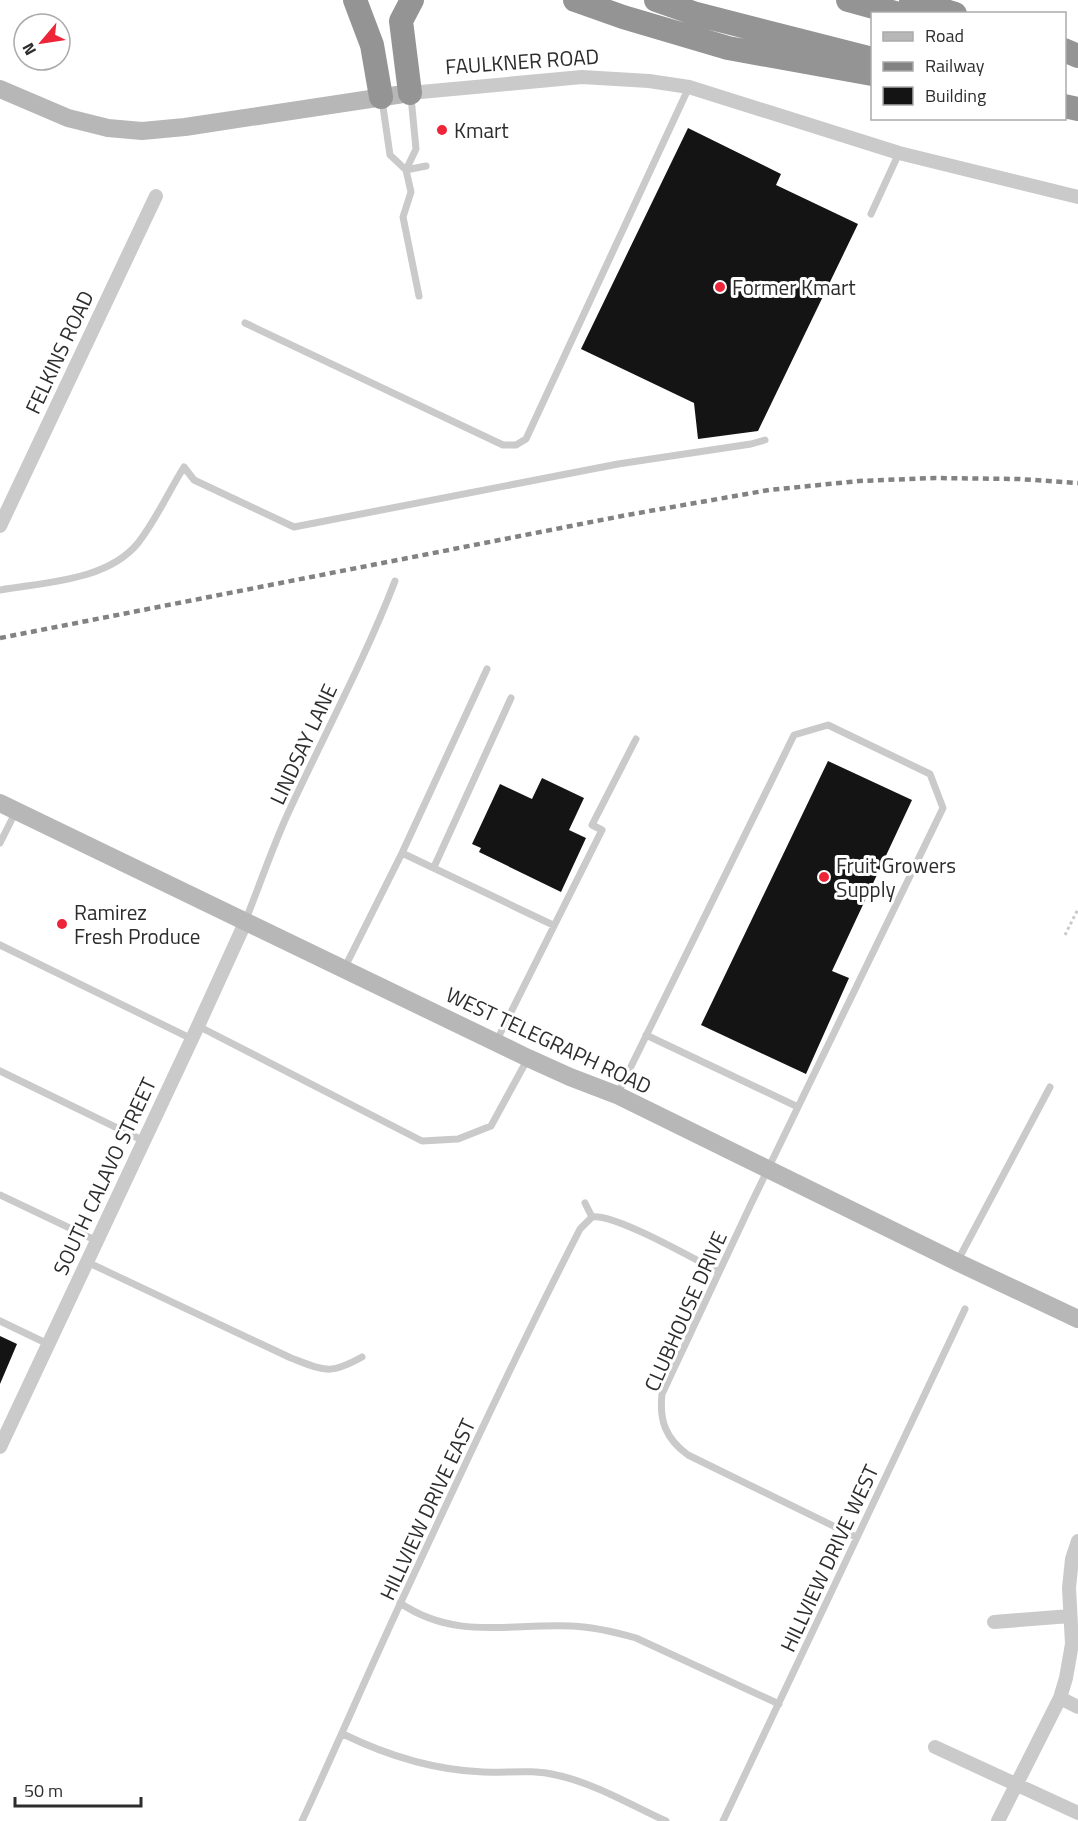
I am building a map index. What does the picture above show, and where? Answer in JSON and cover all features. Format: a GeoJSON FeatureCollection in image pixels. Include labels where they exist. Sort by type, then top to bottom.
{"type":"FeatureCollection","features":[{"type":"Feature","properties":{"kind":"highway"},"geometry":{"type":"LineString","coordinates":[[355,0],[372,45],[381,97]]}},
{"type":"Feature","properties":{"kind":"highway"},"geometry":{"type":"LineString","coordinates":[[410,93],[401,21],[412,0]]}},
{"type":"Feature","properties":{"kind":"highway"},"geometry":{"type":"LineString","coordinates":[[575,0],[623,17],[728,48],[871,74]]}},
{"type":"Feature","properties":{"kind":"highway"},"geometry":{"type":"LineString","coordinates":[[656,0],[696,14],[871,58]]}},
{"type":"Feature","properties":{"kind":"highway"},"geometry":{"type":"LineString","coordinates":[[848,0],[892,12]]}},
{"type":"Feature","properties":{"kind":"highway"},"geometry":{"type":"LineString","coordinates":[[911,0],[949,12]]}},
{"type":"Feature","properties":{"kind":"main road","name":"FAULKNER ROAD"},"geometry":{"type":"LineString","coordinates":[[0,89],[68,118],[108,128],[142,131],[185,127],[410,93]]}},
{"type":"Feature","properties":{"kind":"main road","name":"WEST TELEGRAPH ROAD"},"geometry":{"type":"LineString","coordinates":[[8,807],[528,1058],[617,1095],[1078,1319]]}},
{"type":"Feature","properties":{"kind":"street","name":"FAULKNER ROAD"},"geometry":{"type":"LineString","coordinates":[[410,93],[582,77],[649,81],[689,87],[899,153],[1078,197]]}},
{"type":"Feature","properties":{"kind":"street","name":"FELKINS ROAD"},"geometry":{"type":"LineString","coordinates":[[0,526],[156,196]]}},
{"type":"Feature","properties":{"kind":"street","name":"SOUTH CALAVO STREET"},"geometry":{"type":"LineString","coordinates":[[0,1447],[245,923]]}},
{"type":"Feature","properties":{"kind":"street"},"geometry":{"type":"LineString","coordinates":[[998,1821],[1060,1698],[1066,1678],[1072,1644],[1071,1569],[1078,1541]]}},
{"type":"Feature","properties":{"kind":"street"},"geometry":{"type":"LineString","coordinates":[[994,1622],[1070,1616]]}},
{"type":"Feature","properties":{"kind":"street"},"geometry":{"type":"LineString","coordinates":[[1060,1698],[1078,1707]]}},
{"type":"Feature","properties":{"kind":"street"},"geometry":{"type":"LineString","coordinates":[[934,1747],[1078,1814]]}},
{"type":"Feature","properties":{"kind":"lane"},"geometry":{"type":"LineString","coordinates":[[245,323],[503,446],[516,446],[526,439],[689,87]]}},
{"type":"Feature","properties":{"kind":"lane"},"geometry":{"type":"LineString","coordinates":[[406,170],[416,149],[410,93]]}},
{"type":"Feature","properties":{"kind":"lane"},"geometry":{"type":"LineString","coordinates":[[381,97],[390,155],[406,170],[411,192],[403,217],[419,296]]}},
{"type":"Feature","properties":{"kind":"lane"},"geometry":{"type":"LineString","coordinates":[[871,214],[899,153]]}},
{"type":"Feature","properties":{"kind":"lane"},"geometry":{"type":"LineString","coordinates":[[406,170],[426,166]]}},
{"type":"Feature","properties":{"kind":"lane"},"geometry":{"type":"LineString","coordinates":[[0,590],[83,575],[104,568],[122,557],[138,543],[184,467],[194,480],[294,527],[618,464],[752,444],[765,440]]}},
{"type":"Feature","properties":{"kind":"lane","name":"LINDSAY LANE"},"geometry":{"type":"LineString","coordinates":[[245,923],[264,870],[289,812],[383,613],[395,581]]}},
{"type":"Feature","properties":{"kind":"lane"},"geometry":{"type":"LineString","coordinates":[[344,970],[402,853],[487,669]]}},
{"type":"Feature","properties":{"kind":"lane"},"geometry":{"type":"LineString","coordinates":[[434,867],[511,698]]}},
{"type":"Feature","properties":{"kind":"lane","name":"CLUBHOUSE DRIVE"},"geometry":{"type":"LineString","coordinates":[[617,1095],[794,735],[828,725],[930,774],[943,808],[719,1272],[662,1394],[660,1410],[665,1430],[678,1448],[688,1455],[856,1537]]}},
{"type":"Feature","properties":{"kind":"lane"},"geometry":{"type":"LineString","coordinates":[[496,1042],[602,830],[592,825],[636,739]]}},
{"type":"Feature","properties":{"kind":"lane"},"geometry":{"type":"LineString","coordinates":[[0,843],[8,807]]}},
{"type":"Feature","properties":{"kind":"lane"},"geometry":{"type":"LineString","coordinates":[[402,853],[553,925]]}},
{"type":"Feature","properties":{"kind":"lane"},"geometry":{"type":"LineString","coordinates":[[0,945],[195,1032],[422,1141],[458,1139],[491,1126],[528,1058]]}},
{"type":"Feature","properties":{"kind":"lane"},"geometry":{"type":"LineString","coordinates":[[646,1035],[798,1107]]}},
{"type":"Feature","properties":{"kind":"lane"},"geometry":{"type":"LineString","coordinates":[[0,1071],[144,1141]]}},
{"type":"Feature","properties":{"kind":"lane"},"geometry":{"type":"LineString","coordinates":[[957,1262],[1050,1087]]}},
{"type":"Feature","properties":{"kind":"lane"},"geometry":{"type":"LineString","coordinates":[[0,1195],[97,1241]]}},
{"type":"Feature","properties":{"kind":"lane"},"geometry":{"type":"LineString","coordinates":[[585,1203],[592,1217],[607,1218],[719,1272]]}},
{"type":"Feature","properties":{"kind":"lane","name":"HILLVIEW DRIVE EAST"},"geometry":{"type":"LineString","coordinates":[[302,1821],[400,1603],[571,1247],[580,1229],[592,1217]]}},
{"type":"Feature","properties":{"kind":"lane"},"geometry":{"type":"LineString","coordinates":[[87,1262],[314,1367],[339,1369],[362,1357]]}},
{"type":"Feature","properties":{"kind":"lane","name":"HILLVIEW DRIVE WEST"},"geometry":{"type":"LineString","coordinates":[[723,1821],[965,1309]]}},
{"type":"Feature","properties":{"kind":"lane"},"geometry":{"type":"LineString","coordinates":[[0,1321],[48,1344]]}},
{"type":"Feature","properties":{"kind":"lane"},"geometry":{"type":"LineString","coordinates":[[400,1603],[421,1615],[458,1627],[572,1626],[619,1633],[636,1638],[779,1704]]}},
{"type":"Feature","properties":{"kind":"lane"},"geometry":{"type":"LineString","coordinates":[[343,1734],[404,1760],[462,1771],[487,1773],[518,1771],[558,1775],[602,1791],[666,1821]]}},
{"type":"Feature","properties":{"kind":"path"},"geometry":{"type":"LineString","coordinates":[[1065,935],[1078,909]]}},
{"type":"Feature","properties":{"kind":"building","name":"Former Kmart"},"geometry":{"type":"Polygon","coordinates":[[[688,128],[781,174],[776,185],[858,224],[758,431],[698,439],[694,403],[581,349],[688,128]]]}},
{"type":"Feature","properties":{"kind":"building","name":"Fruit Growers Supply"},"geometry":{"type":"Polygon","coordinates":[[[828,761],[912,800],[832,971],[849,978],[806,1074],[701,1025],[828,761]]]}},
{"type":"Feature","properties":{"kind":"building"},"geometry":{"type":"Polygon","coordinates":[[[542,778],[584,798],[569,830],[586,838],[561,892],[479,852],[481,848],[472,844],[500,784],[532,799],[542,778]]]}},
{"type":"Feature","properties":{"kind":"building"},"geometry":{"type":"Polygon","coordinates":[[[0,1336],[17,1344],[0,1384],[0,1336]]]}},
{"type":"Feature","properties":{"kind":"railway"},"geometry":{"type":"LineString","coordinates":[[0,638],[627,515],[769,490],[859,481],[935,478],[1019,479],[1078,483]]}},
{"type":"Feature","properties":{"kind":"place","name":"Kmart"},"geometry":{"type":"Point","coordinates":[442,130]}},
{"type":"Feature","properties":{"kind":"place","name":"Former Kmart"},"geometry":{"type":"Point","coordinates":[720,287]}},
{"type":"Feature","properties":{"kind":"place","name":"Fruit Growers Supply"},"geometry":{"type":"Point","coordinates":[824,877]}},
{"type":"Feature","properties":{"kind":"place","name":"Ramirez Fresh Produce"},"geometry":{"type":"Point","coordinates":[62,924]}}]}
